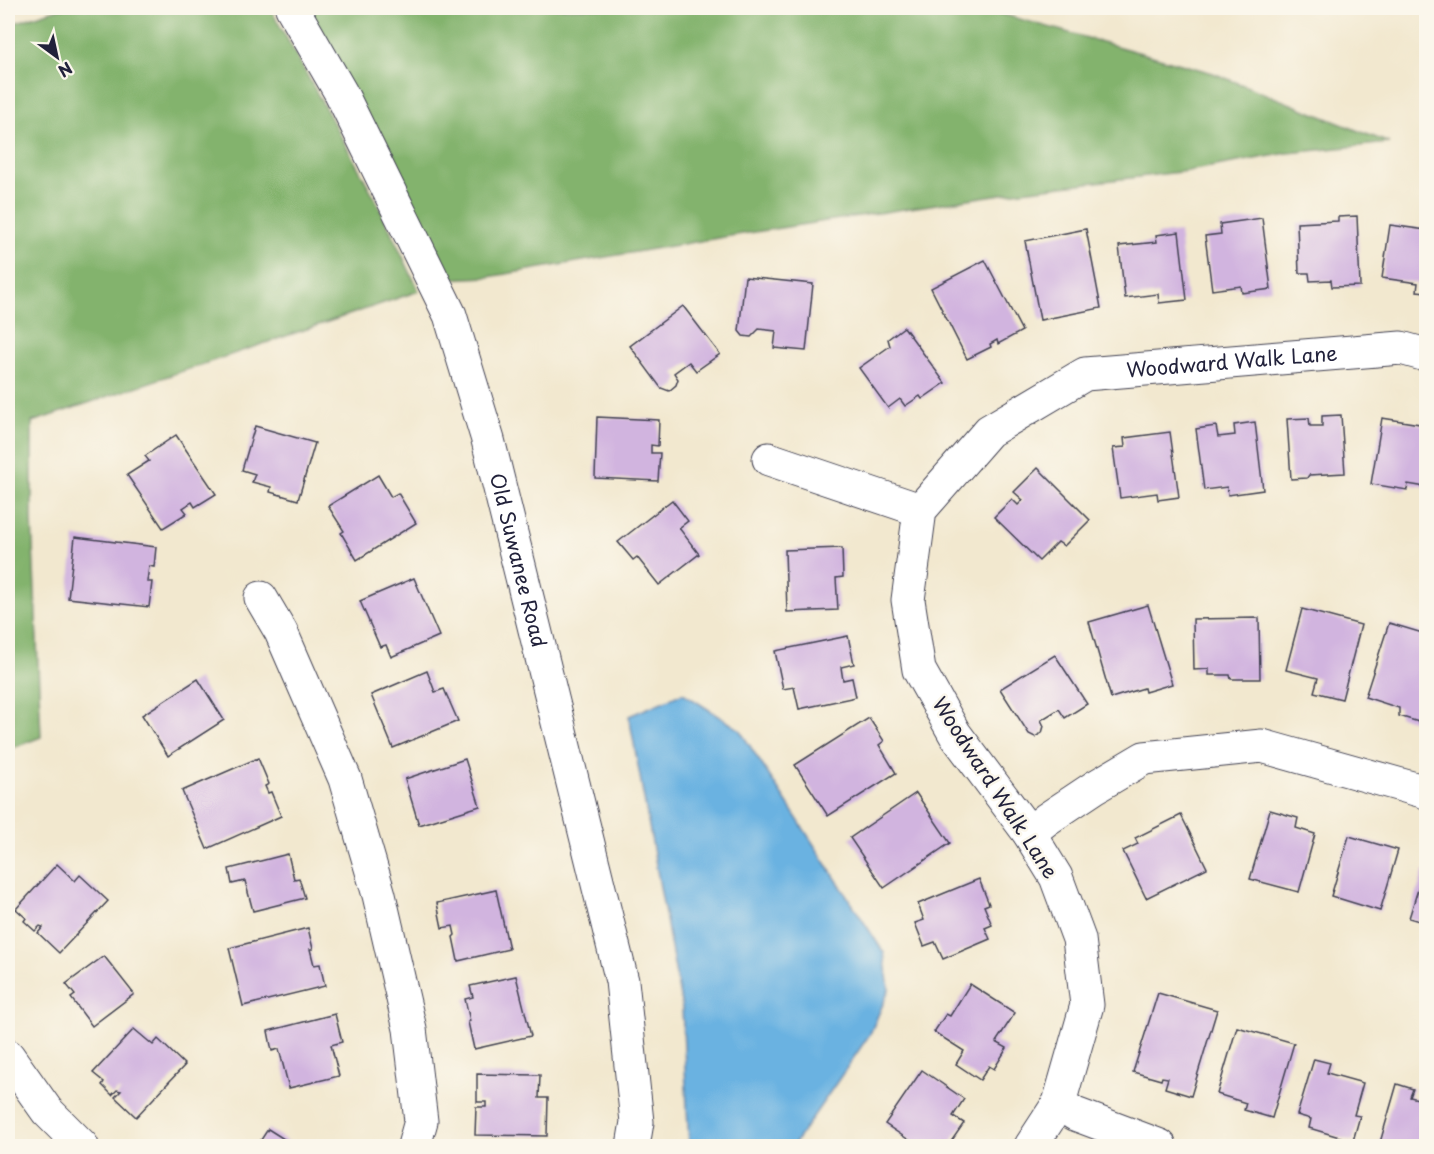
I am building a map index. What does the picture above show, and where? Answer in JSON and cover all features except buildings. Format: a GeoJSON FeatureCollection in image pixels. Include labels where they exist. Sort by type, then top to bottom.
{"type":"FeatureCollection","features":[{"type":"Feature","properties":{"kind":"street","name":"Old Suwanee Road"},"geometry":{"type":"LineString","coordinates":[[292,8],[341,93],[450,315],[488,440],[622,981],[636,1122],[633,1146]]}},
{"type":"Feature","properties":{"kind":"street","name":"Woodward Walk Lane"},"geometry":{"type":"LineString","coordinates":[[1031,1146],[1059,1103],[1086,1005],[1079,939],[1056,877],[1029,833],[955,734],[919,670],[908,600],[920,510],[989,431],[1085,374],[1401,348],[1426,355]]}},
{"type":"Feature","properties":{"kind":"street"},"geometry":{"type":"LineString","coordinates":[[770,459],[920,510]]}},
{"type":"Feature","properties":{"kind":"street"},"geometry":{"type":"LineString","coordinates":[[261,598],[281,632],[345,779],[380,895],[410,1029],[421,1121],[414,1146]]}},
{"type":"Feature","properties":{"kind":"street"},"geometry":{"type":"LineString","coordinates":[[1029,833],[1066,806],[1144,758],[1262,746],[1426,792]]}},
{"type":"Feature","properties":{"kind":"street"},"geometry":{"type":"LineString","coordinates":[[8,1056],[47,1111],[81,1146]]}},
{"type":"Feature","properties":{"kind":"street"},"geometry":{"type":"LineString","coordinates":[[1059,1103],[1075,1114],[1160,1146]]}},
{"type":"Feature","properties":{"kind":"green space"},"geometry":{"type":"Polygon","coordinates":[[[61,8],[270,8],[376,200],[419,291],[32,422],[32,519],[41,737],[8,750],[8,25],[61,8]]]}},
{"type":"Feature","properties":{"kind":"green space"},"geometry":{"type":"Polygon","coordinates":[[[305,8],[980,8],[1213,73],[1389,143],[1288,153],[1188,171],[1021,191],[736,235],[488,277],[446,279],[305,8]]]}},
{"type":"Feature","properties":{"kind":"water"},"geometry":{"type":"Polygon","coordinates":[[[683,693],[739,729],[884,953],[889,990],[870,1034],[793,1146],[689,1146],[682,1008],[629,716],[683,693]]]}}]}
